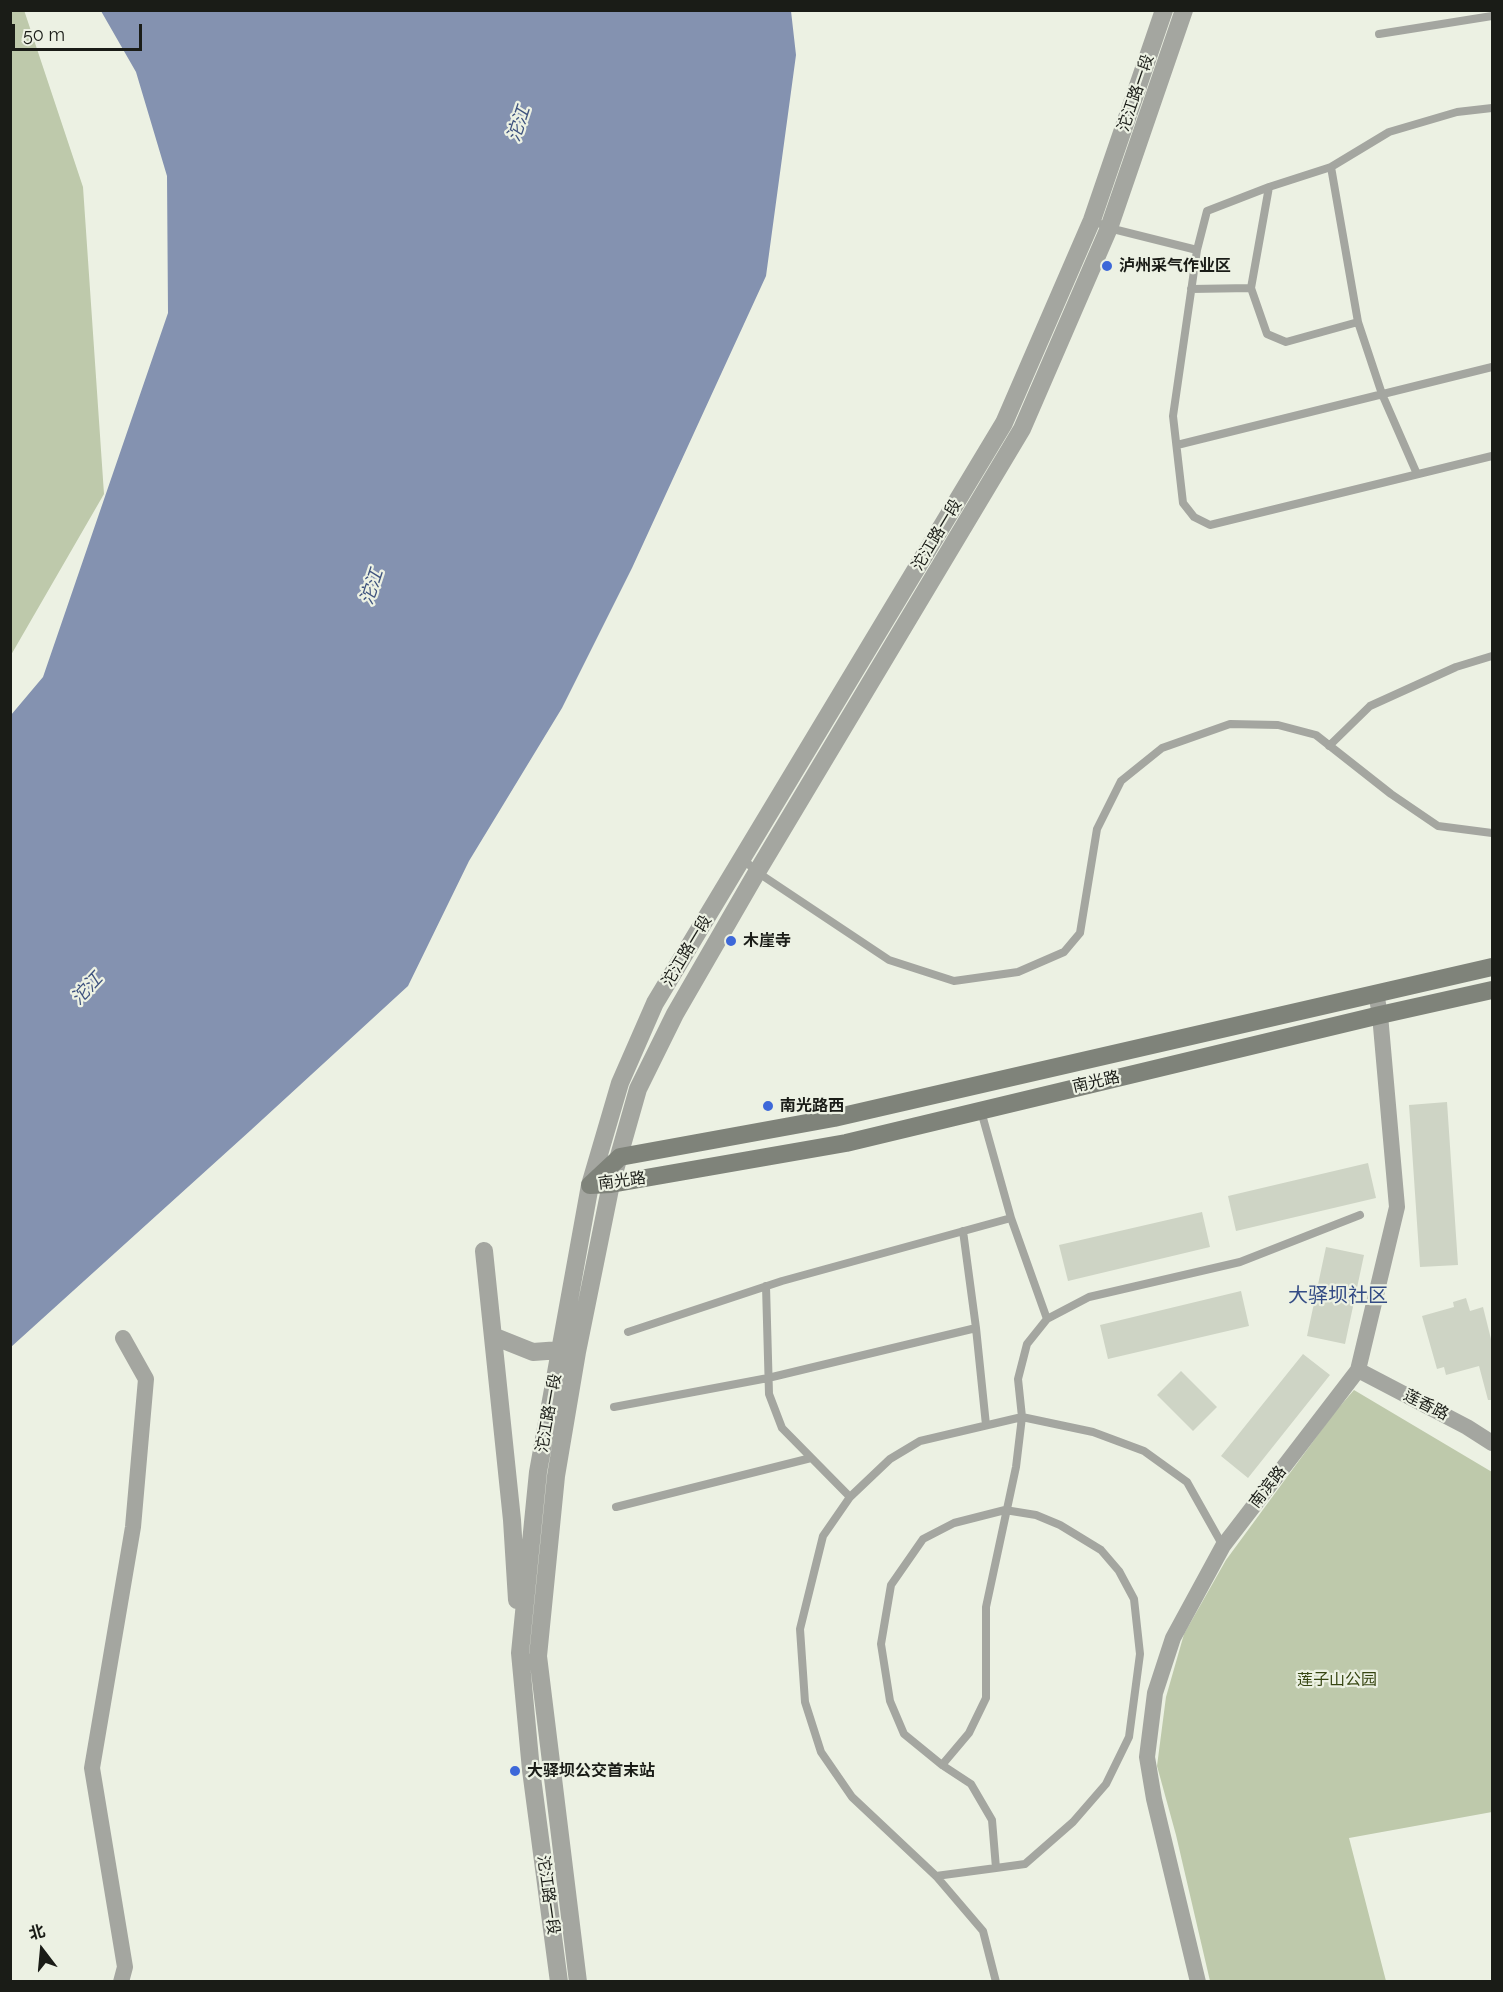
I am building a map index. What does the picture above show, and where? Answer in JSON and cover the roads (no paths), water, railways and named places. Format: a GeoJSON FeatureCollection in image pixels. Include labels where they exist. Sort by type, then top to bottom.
{"type":"FeatureCollection","features":[{"type":"Feature","properties":{"kind":"main road","name":"南光路"},"geometry":{"type":"LineString","coordinates":[[590,1185],[620,1157],[834,1118],[1492,967]]}},
{"type":"Feature","properties":{"kind":"main road","name":"南光路"},"geometry":{"type":"LineString","coordinates":[[590,1185],[611,1184],[846,1143],[1492,990]]}},
{"type":"Feature","properties":{"kind":"street","name":"沱江路一段"},"geometry":{"type":"LineString","coordinates":[[560,1982],[531,1770],[528,1580],[538,1472],[590,1185],[620,1083],[655,1004],[1004,423],[1101,224],[1164,10]]}},
{"type":"Feature","properties":{"kind":"street","name":"沱江路一段"},"geometry":{"type":"LineString","coordinates":[[578,1982],[529,1655],[577,1352],[611,1184],[639,1089],[675,1014],[757,872],[1022,429],[1184,10]]}},
{"type":"Feature","properties":{"kind":"street","name":"南滨路"},"geometry":{"type":"LineString","coordinates":[[1198,1982],[1154,1799],[1147,1757],[1155,1693],[1173,1638],[1223,1546],[1358,1370],[1397,1207],[1380,1015],[1376,993]]}},
{"type":"Feature","properties":{"kind":"street"},"geometry":{"type":"LineString","coordinates":[[484,1251],[512,1520],[529,1655]]}},
{"type":"Feature","properties":{"kind":"street"},"geometry":{"type":"LineString","coordinates":[[493,1336],[533,1352],[560,1350]]}},
{"type":"Feature","properties":{"kind":"street"},"geometry":{"type":"LineString","coordinates":[[120,1982],[125,1967],[92,1768],[133,1527],[146,1379],[123,1338]]}},
{"type":"Feature","properties":{"kind":"street","name":"莲香路"},"geometry":{"type":"LineString","coordinates":[[1358,1370],[1467,1426],[1492,1443]]}},
{"type":"Feature","properties":{"kind":"lane"},"geometry":{"type":"LineString","coordinates":[[1379,34],[1492,16]]}},
{"type":"Feature","properties":{"kind":"lane"},"geometry":{"type":"LineString","coordinates":[[1492,108],[1457,112],[1389,132],[1331,167],[1207,211],[1197,250],[1173,416],[1183,503],[1194,517],[1210,525],[1492,456]]}},
{"type":"Feature","properties":{"kind":"lane"},"geometry":{"type":"LineString","coordinates":[[1331,167],[1358,322],[1382,394],[1417,474]]}},
{"type":"Feature","properties":{"kind":"lane"},"geometry":{"type":"LineString","coordinates":[[1269,188],[1251,288],[1267,334],[1286,342],[1358,322]]}},
{"type":"Feature","properties":{"kind":"lane"},"geometry":{"type":"LineString","coordinates":[[1101,224],[1197,250]]}},
{"type":"Feature","properties":{"kind":"lane"},"geometry":{"type":"LineString","coordinates":[[1191,290],[1251,288]]}},
{"type":"Feature","properties":{"kind":"lane"},"geometry":{"type":"LineString","coordinates":[[1177,445],[1492,367]]}},
{"type":"Feature","properties":{"kind":"lane"},"geometry":{"type":"LineString","coordinates":[[1329,746],[1371,705],[1456,667],[1492,656]]}},
{"type":"Feature","properties":{"kind":"lane"},"geometry":{"type":"LineString","coordinates":[[742,858],[757,872],[890,960],[954,981],[1018,972],[1064,952],[1080,933],[1097,829],[1121,781],[1162,748],[1230,724],[1278,725],[1316,735],[1391,794],[1438,826],[1492,832]]}},
{"type":"Feature","properties":{"kind":"lane"},"geometry":{"type":"LineString","coordinates":[[981,1110],[1011,1218],[1047,1319]]}},
{"type":"Feature","properties":{"kind":"lane"},"geometry":{"type":"LineString","coordinates":[[942,1765],[969,1733],[986,1698],[986,1607],[1016,1467],[1022,1417],[1018,1378],[1027,1344],[1047,1319],[1089,1297],[1240,1262],[1360,1215]]}},
{"type":"Feature","properties":{"kind":"lane"},"geometry":{"type":"LineString","coordinates":[[628,1332],[766,1286],[1011,1218]]}},
{"type":"Feature","properties":{"kind":"lane"},"geometry":{"type":"LineString","coordinates":[[963,1231],[986,1425]]}},
{"type":"Feature","properties":{"kind":"lane"},"geometry":{"type":"LineString","coordinates":[[766,1286],[769,1394],[782,1428],[850,1497]]}},
{"type":"Feature","properties":{"kind":"lane"},"geometry":{"type":"LineString","coordinates":[[614,1407],[768,1377],[976,1328]]}},
{"type":"Feature","properties":{"kind":"lane"},"geometry":{"type":"LineString","coordinates":[[996,1982],[983,1931],[936,1876],[852,1797],[821,1752],[805,1702],[800,1629],[823,1536],[850,1497],[890,1459],[920,1441],[1022,1417],[1093,1432],[1144,1451],[1187,1482],[1223,1546]]}},
{"type":"Feature","properties":{"kind":"lane"},"geometry":{"type":"LineString","coordinates":[[616,1507],[811,1458]]}},
{"type":"Feature","properties":{"kind":"lane"},"geometry":{"type":"LineString","coordinates":[[936,1876],[996,1868],[1025,1864],[1072,1822],[1106,1784],[1129,1737],[1140,1654],[1134,1599],[1119,1571],[1101,1551],[1060,1525],[1036,1515],[1005,1510],[954,1523],[923,1539],[891,1585],[881,1644],[890,1701],[904,1734],[942,1765],[971,1784],[992,1820],[996,1868]]}},
{"type":"Feature","properties":{"kind":"water","name":"沱江"},"geometry":{"type":"Polygon","coordinates":[[[101,11],[791,11],[796,55],[766,276],[632,568],[562,708],[469,861],[408,986],[11,1347],[11,715],[43,677],[168,313],[167,176],[136,72],[101,11]]]}},
{"type":"Feature","properties":{"kind":"place","name":"泸州采气作业区"},"geometry":{"type":"Point","coordinates":[1107,266]}},
{"type":"Feature","properties":{"kind":"place","name":"木崖寺"},"geometry":{"type":"Point","coordinates":[731,941]}},
{"type":"Feature","properties":{"kind":"place","name":"南光路西"},"geometry":{"type":"Point","coordinates":[768,1106]}},
{"type":"Feature","properties":{"kind":"place","name":"大驿坝公交首末站"},"geometry":{"type":"Point","coordinates":[515,1771]}},
{"type":"Feature","properties":{"kind":"district","name":"大驿坝社区"},"geometry":{"type":"Point","coordinates":[1338,1296]}},
{"type":"Feature","properties":{"kind":"park label","name":"莲子山公园"},"geometry":{"type":"Point","coordinates":[1337,1680]}}]}
